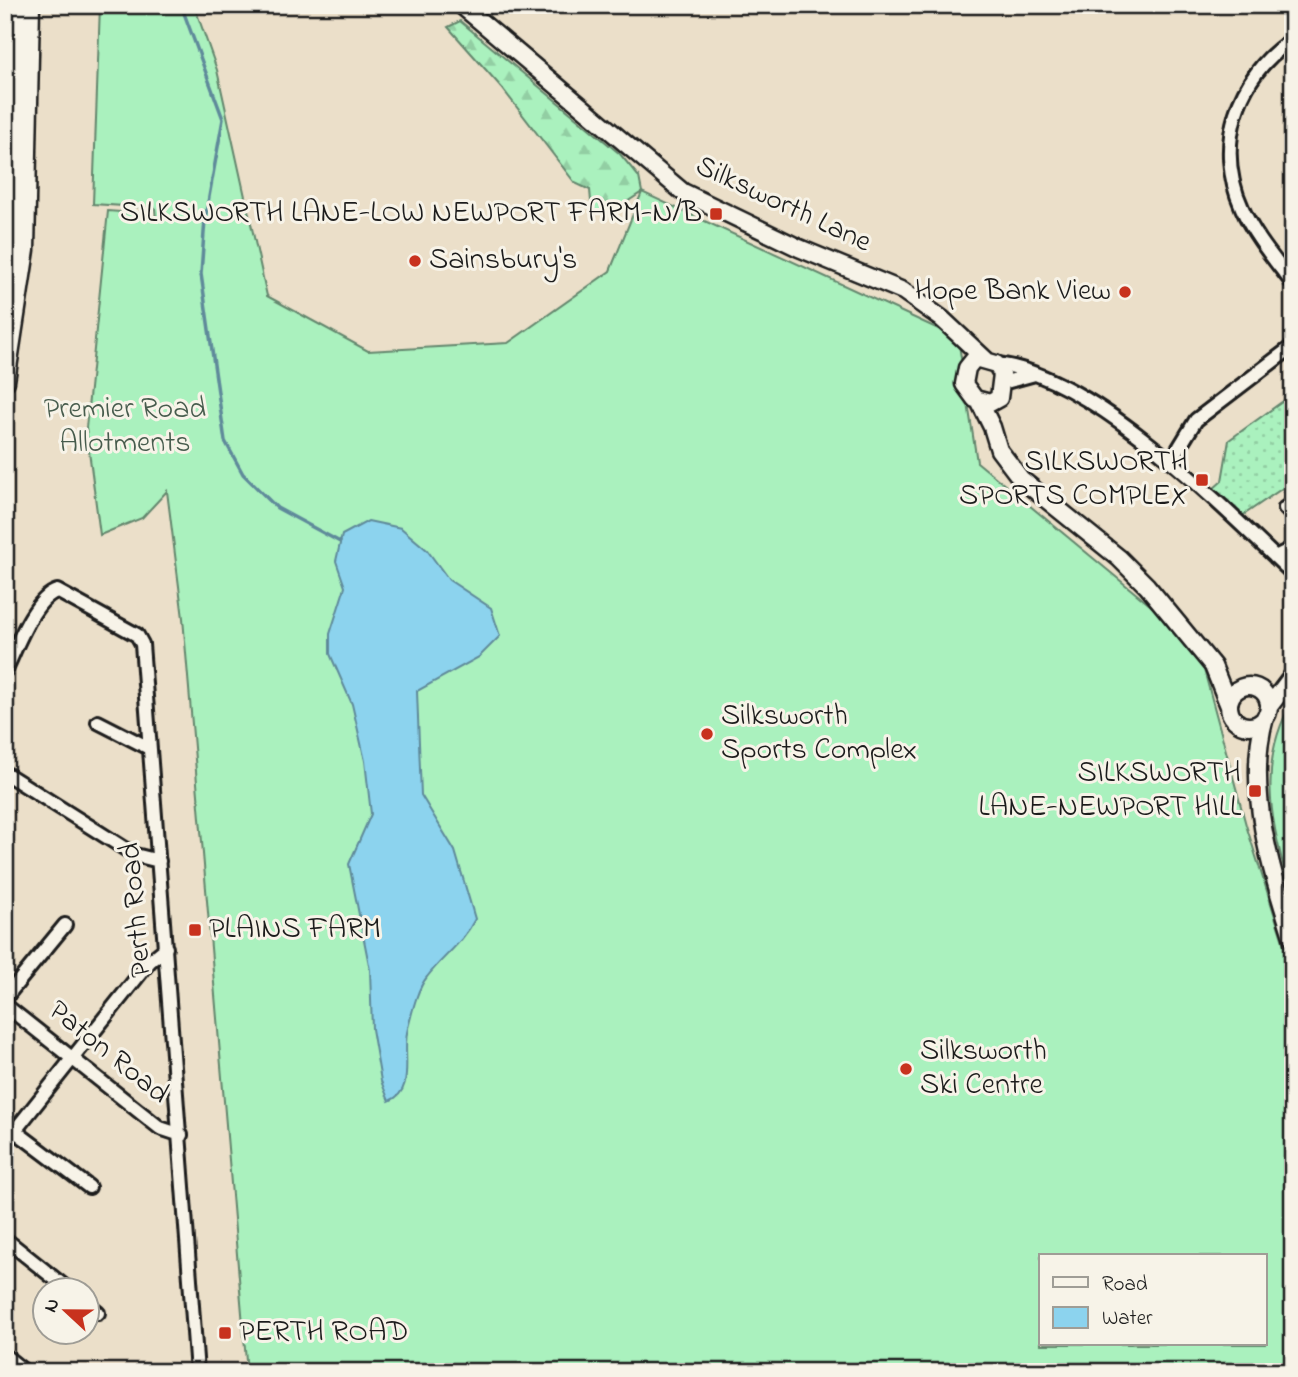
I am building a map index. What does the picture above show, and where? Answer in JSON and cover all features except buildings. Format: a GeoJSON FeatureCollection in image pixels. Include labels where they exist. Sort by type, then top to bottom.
{"type":"FeatureCollection","features":[{"type":"Feature","properties":{"kind":"main road"},"geometry":{"type":"LineString","coordinates":[[5,274],[11,207],[17,5]]}},
{"type":"Feature","properties":{"kind":"main road"},"geometry":{"type":"LineString","coordinates":[[5,381],[25,250],[30,5]]}},
{"type":"Feature","properties":{"kind":"street","name":"Silksworth Lane"},"geometry":{"type":"LineString","coordinates":[[461,5],[682,192],[799,248],[903,291],[941,318],[958,338],[991,362]]}},
{"type":"Feature","properties":{"kind":"street"},"geometry":{"type":"LineString","coordinates":[[1293,39],[1261,68],[1245,89],[1234,110],[1229,156],[1242,210],[1293,284]]}},
{"type":"Feature","properties":{"kind":"street","name":"Silksworth Lane"},"geometry":{"type":"LineString","coordinates":[[958,338],[967,368],[964,384],[980,403],[992,427],[999,450],[1021,479],[1119,558],[1147,586],[1213,666],[1233,718],[1244,725],[1259,761]]}},
{"type":"Feature","properties":{"kind":"street"},"geometry":{"type":"LineString","coordinates":[[1171,461],[1196,420],[1293,346]]}},
{"type":"Feature","properties":{"kind":"street"},"geometry":{"type":"LineString","coordinates":[[967,368],[975,358],[1014,365],[1054,382],[1109,415],[1171,461],[1293,574]]}},
{"type":"Feature","properties":{"kind":"street"},"geometry":{"type":"LineString","coordinates":[[991,362],[1002,374],[998,415],[992,427]]}},
{"type":"Feature","properties":{"kind":"street"},"geometry":{"type":"LineString","coordinates":[[980,403],[1036,374]]}},
{"type":"Feature","properties":{"kind":"street"},"geometry":{"type":"LineString","coordinates":[[1275,557],[1293,548]]}},
{"type":"Feature","properties":{"kind":"street","name":"Perth Road"},"geometry":{"type":"LineString","coordinates":[[5,671],[38,605],[48,593],[57,591],[66,593],[136,635],[142,644],[197,1372]]}},
{"type":"Feature","properties":{"kind":"street","name":"Silksworth Lane"},"geometry":{"type":"LineString","coordinates":[[1213,666],[1264,693],[1267,712],[1259,761],[1266,837],[1293,939]]}},
{"type":"Feature","properties":{"kind":"street"},"geometry":{"type":"LineString","coordinates":[[1229,706],[1235,692],[1292,676]]}},
{"type":"Feature","properties":{"kind":"street"},"geometry":{"type":"LineString","coordinates":[[1244,725],[1260,723],[1292,676]]}},
{"type":"Feature","properties":{"kind":"street"},"geometry":{"type":"LineString","coordinates":[[98,722],[149,748]]}},
{"type":"Feature","properties":{"kind":"street"},"geometry":{"type":"LineString","coordinates":[[5,773],[135,855],[159,861]]}},
{"type":"Feature","properties":{"kind":"street"},"geometry":{"type":"LineString","coordinates":[[5,998],[65,925]]}},
{"type":"Feature","properties":{"kind":"street"},"geometry":{"type":"LineString","coordinates":[[5,1143],[150,961],[166,948]]}},
{"type":"Feature","properties":{"kind":"street","name":"Paton Road"},"geometry":{"type":"LineString","coordinates":[[5,1004],[160,1128],[181,1135]]}},
{"type":"Feature","properties":{"kind":"street"},"geometry":{"type":"LineString","coordinates":[[15,1131],[89,1187]]}},
{"type":"Feature","properties":{"kind":"street"},"geometry":{"type":"LineString","coordinates":[[5,1239],[51,1276]]}},
{"type":"Feature","properties":{"kind":"street"},"geometry":{"type":"LineString","coordinates":[[5,1356],[24,1372]]}},
{"type":"Feature","properties":{"kind":"green space","name":"Silksworth Sports Complex"},"geometry":{"type":"Polygon","coordinates":[[[100,5],[194,5],[217,70],[267,296],[368,351],[508,343],[610,271],[642,192],[958,338],[977,462],[1197,644],[1246,825],[1293,973],[1292,1372],[247,1372],[183,618],[167,491],[142,518],[100,535],[86,428],[108,211],[147,214],[156,219],[155,208],[93,204],[100,5]]]}},
{"type":"Feature","properties":{"kind":"green space"},"geometry":{"type":"Polygon","coordinates":[[[460,21],[620,154],[639,177],[642,192],[619,207],[592,213],[590,190],[575,183],[502,88],[448,27],[460,21]]]}},
{"type":"Feature","properties":{"kind":"green space"},"geometry":{"type":"Polygon","coordinates":[[[1293,394],[1293,481],[1242,516],[1213,489],[1222,481],[1229,440],[1293,394]]]}},
{"type":"Feature","properties":{"kind":"green space"},"geometry":{"type":"Polygon","coordinates":[[[1293,701],[1293,897],[1274,823],[1271,773],[1281,724],[1293,701]]]}},
{"type":"Feature","properties":{"kind":"water"},"geometry":{"type":"Polygon","coordinates":[[[368,521],[401,528],[427,550],[449,580],[491,608],[500,636],[479,657],[417,691],[421,795],[455,851],[475,919],[465,935],[433,969],[420,988],[406,1038],[403,1089],[389,1101],[381,1081],[372,1029],[370,970],[349,864],[371,814],[365,761],[352,704],[330,654],[330,634],[345,587],[336,561],[342,535],[368,521]]]}},
{"type":"Feature","properties":{"kind":"waterway"},"geometry":{"type":"LineString","coordinates":[[181,5],[223,119],[205,219],[201,274],[225,441],[243,474],[277,508],[340,542]]}},
{"type":"Feature","properties":{"kind":"place","name":"SILKSWORTH LANE-LOW NEWPORT FARM-N/B"},"geometry":{"type":"Point","coordinates":[716,214]}},
{"type":"Feature","properties":{"kind":"place","name":"Sainsbury's"},"geometry":{"type":"Point","coordinates":[415,261]}},
{"type":"Feature","properties":{"kind":"place","name":"Hope Bank View"},"geometry":{"type":"Point","coordinates":[1125,292]}},
{"type":"Feature","properties":{"kind":"place","name":"SILKSWORTH SPORTS COMPLEX"},"geometry":{"type":"Point","coordinates":[1202,480]}},
{"type":"Feature","properties":{"kind":"place","name":"Silksworth Sports Complex"},"geometry":{"type":"Point","coordinates":[707,734]}},
{"type":"Feature","properties":{"kind":"place","name":"SILKSWORTH LANE-NEWPORT HILL"},"geometry":{"type":"Point","coordinates":[1255,791]}},
{"type":"Feature","properties":{"kind":"place","name":"PLAINS FARM"},"geometry":{"type":"Point","coordinates":[195,930]}},
{"type":"Feature","properties":{"kind":"place","name":"Silksworth Ski Centre"},"geometry":{"type":"Point","coordinates":[906,1069]}},
{"type":"Feature","properties":{"kind":"place","name":"PERTH ROAD"},"geometry":{"type":"Point","coordinates":[225,1333]}},
{"type":"Feature","properties":{"kind":"park label","name":"Premier Road Allotments"},"geometry":{"type":"Point","coordinates":[125,427]}}]}
